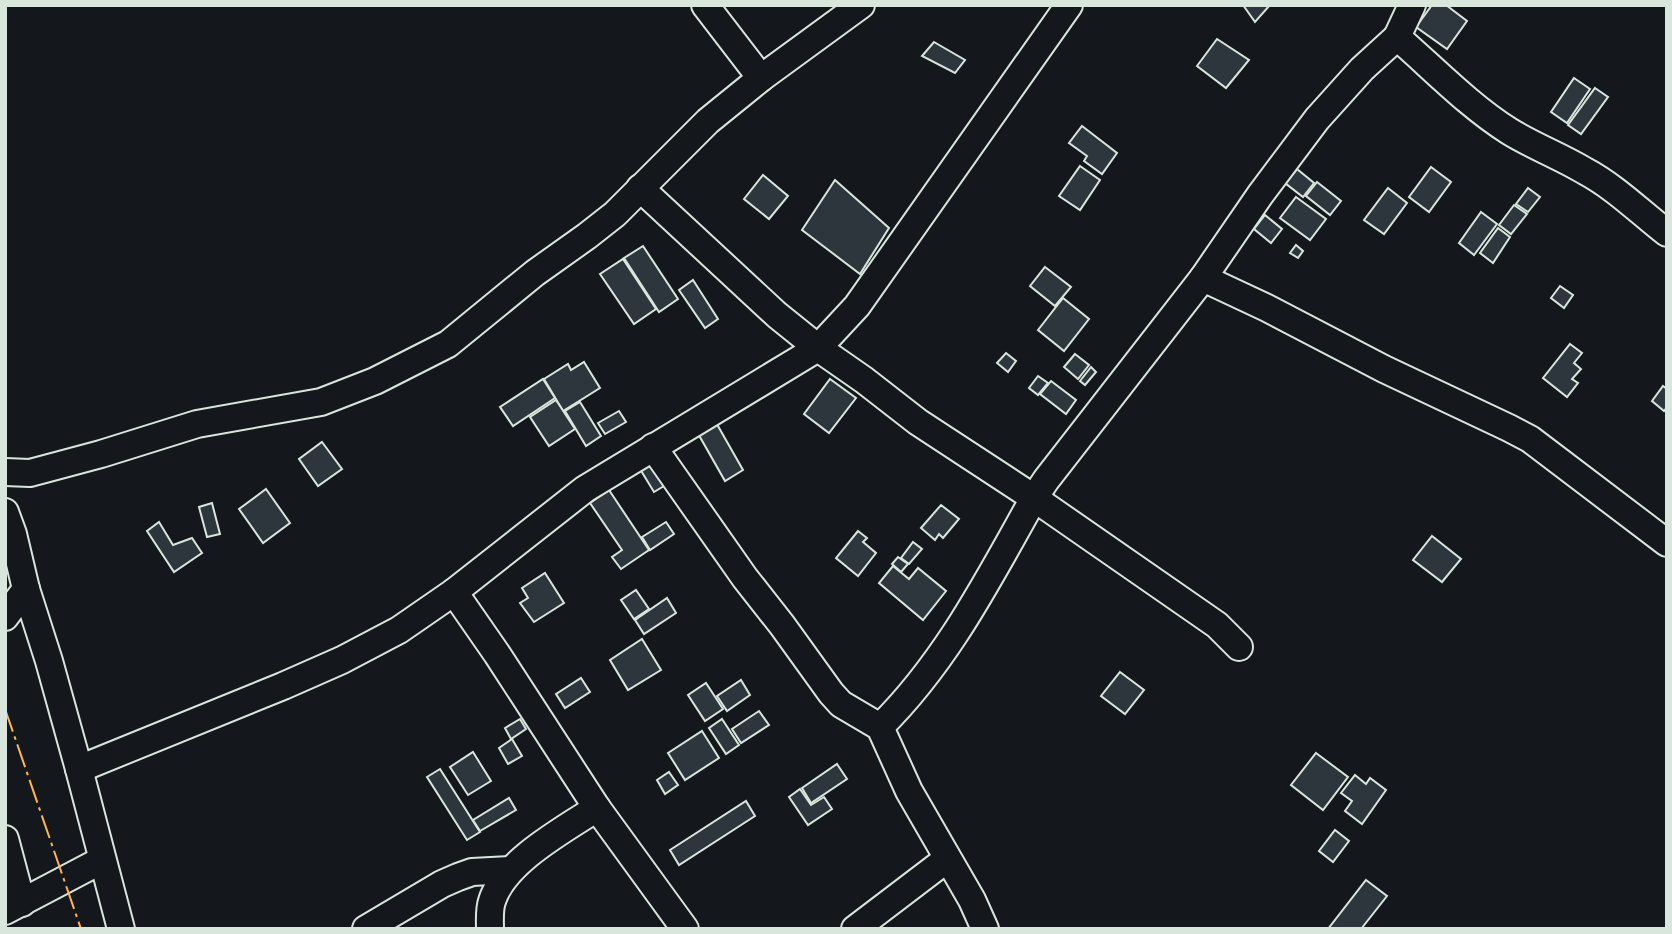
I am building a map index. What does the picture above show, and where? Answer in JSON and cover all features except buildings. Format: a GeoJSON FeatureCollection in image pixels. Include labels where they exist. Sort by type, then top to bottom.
{"type":"FeatureCollection","features":[{"type":"Feature","properties":{"kind":"street"},"geometry":{"type":"LineString","coordinates":[[705,5],[761,78]]}},
{"type":"Feature","properties":{"kind":"street"},"geometry":{"type":"LineString","coordinates":[[5,472],[30,472],[102,454],[197,424],[321,402],[375,381],[448,344],[535,272],[615,214],[708,121],[761,78],[861,5]]}},
{"type":"Feature","properties":{"kind":"street"},"geometry":{"type":"LineString","coordinates":[[79,769],[342,660],[399,630],[454,592],[585,489],[818,348],[858,306],[1069,5]]}},
{"type":"Feature","properties":{"kind":"street"},"geometry":{"type":"LineString","coordinates":[[880,727],[906,701],[945,650],[967,617],[1034,498],[1203,278],[1317,119],[1362,69],[1397,37],[1412,5]]}},
{"type":"Feature","properties":{"kind":"street"},"geometry":{"type":"LineString","coordinates":[[1397,37],[1509,131],[1603,181],[1667,233]]}},
{"type":"Feature","properties":{"kind":"street"},"geometry":{"type":"LineString","coordinates":[[640,188],[777,315],[818,348],[918,422],[1034,498],[1217,625],[1239,647]]}},
{"type":"Feature","properties":{"kind":"street"},"geometry":{"type":"LineString","coordinates":[[1203,278],[1530,439],[1667,543]]}},
{"type":"Feature","properties":{"kind":"street"},"geometry":{"type":"LineString","coordinates":[[653,447],[831,694],[841,704],[880,727],[909,791],[972,900],[985,929]]}},
{"type":"Feature","properties":{"kind":"street"},"geometry":{"type":"LineString","coordinates":[[5,512],[49,661],[121,929]]}},
{"type":"Feature","properties":{"kind":"street"},"geometry":{"type":"LineString","coordinates":[[5,617],[26,589]]}},
{"type":"Feature","properties":{"kind":"street"},"geometry":{"type":"LineString","coordinates":[[454,592],[597,808],[685,929]]}},
{"type":"Feature","properties":{"kind":"street"},"geometry":{"type":"LineString","coordinates":[[490,929],[491,904],[496,890],[510,870],[548,840],[597,808]]}},
{"type":"Feature","properties":{"kind":"street"},"geometry":{"type":"LineString","coordinates":[[5,839],[13,907],[103,860]]}},
{"type":"Feature","properties":{"kind":"street"},"geometry":{"type":"LineString","coordinates":[[855,929],[947,859]]}},
{"type":"Feature","properties":{"kind":"street"},"geometry":{"type":"LineString","coordinates":[[366,929],[458,877],[480,871],[510,870]]}},
{"type":"Feature","properties":{"kind":"power"},"geometry":{"type":"LineString","coordinates":[[5,709],[81,929]]}}]}
